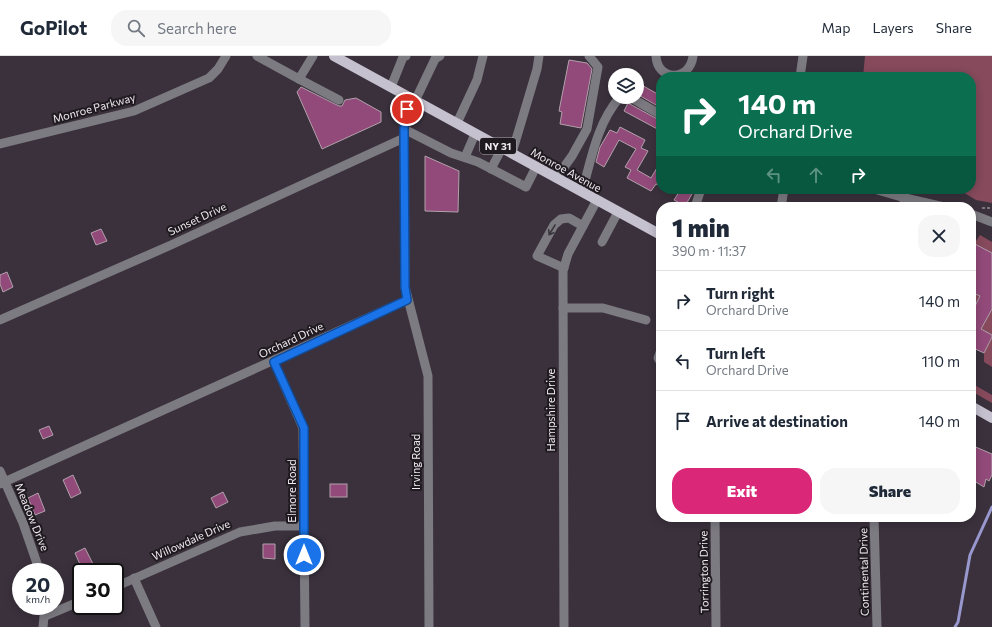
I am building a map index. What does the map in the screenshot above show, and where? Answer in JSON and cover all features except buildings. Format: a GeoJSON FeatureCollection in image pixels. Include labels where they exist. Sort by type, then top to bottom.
{"type":"FeatureCollection","features":[{"type":"Feature","properties":{"kind":"main road","name":"Monroe Avenue"},"geometry":{"type":"LineString","coordinates":[[334,56],[348,60],[413,100],[656,232]]}},
{"type":"Feature","properties":{"kind":"main road"},"geometry":{"type":"LineString","coordinates":[[976,409],[992,418]]}},
{"type":"Feature","properties":{"kind":"street","name":"Monroe Parkway"},"geometry":{"type":"LineString","coordinates":[[0,144],[134,111],[209,78],[218,70],[226,56]]}},
{"type":"Feature","properties":{"kind":"street"},"geometry":{"type":"LineString","coordinates":[[257,56],[339,100]]}},
{"type":"Feature","properties":{"kind":"street"},"geometry":{"type":"LineString","coordinates":[[299,79],[313,56]]}},
{"type":"Feature","properties":{"kind":"street"},"geometry":{"type":"LineString","coordinates":[[391,87],[403,57],[406,56]]}},
{"type":"Feature","properties":{"kind":"street"},"geometry":{"type":"LineString","coordinates":[[457,123],[477,80],[484,56]]}},
{"type":"Feature","properties":{"kind":"street"},"geometry":{"type":"LineString","coordinates":[[491,169],[507,151],[537,69],[540,56]]}},
{"type":"Feature","properties":{"kind":"street"},"geometry":{"type":"LineString","coordinates":[[556,178],[572,156],[587,130],[598,67],[590,56]]}},
{"type":"Feature","properties":{"kind":"street"},"geometry":{"type":"LineString","coordinates":[[656,56],[658,66],[664,72]]}},
{"type":"Feature","properties":{"kind":"street"},"geometry":{"type":"LineString","coordinates":[[685,72],[690,68],[693,56]]}},
{"type":"Feature","properties":{"kind":"street"},"geometry":{"type":"LineString","coordinates":[[801,72],[803,56]]}},
{"type":"Feature","properties":{"kind":"street"},"geometry":{"type":"LineString","coordinates":[[407,300],[405,287],[404,133],[413,100],[436,57]]}},
{"type":"Feature","properties":{"kind":"street"},"geometry":{"type":"LineString","coordinates":[[582,192],[594,145],[614,104]]}},
{"type":"Feature","properties":{"kind":"street"},"geometry":{"type":"LineString","coordinates":[[642,104],[656,112]]}},
{"type":"Feature","properties":{"kind":"street"},"geometry":{"type":"LineString","coordinates":[[404,133],[451,153],[465,157],[526,187],[536,167]]}},
{"type":"Feature","properties":{"kind":"street","name":"Sunset Drive"},"geometry":{"type":"LineString","coordinates":[[0,320],[171,245],[404,133]]}},
{"type":"Feature","properties":{"kind":"street"},"geometry":{"type":"LineString","coordinates":[[465,157],[475,134]]}},
{"type":"Feature","properties":{"kind":"street"},"geometry":{"type":"LineString","coordinates":[[885,194],[902,202]]}},
{"type":"Feature","properties":{"kind":"street","name":"Hampshire Drive"},"geometry":{"type":"LineString","coordinates":[[564,627],[564,268],[568,254],[597,200]]}},
{"type":"Feature","properties":{"kind":"street"},"geometry":{"type":"LineString","coordinates":[[602,242],[618,212]]}},
{"type":"Feature","properties":{"kind":"street"},"geometry":{"type":"LineString","coordinates":[[976,216],[992,222]]}},
{"type":"Feature","properties":{"kind":"street"},"geometry":{"type":"LineString","coordinates":[[564,268],[537,256],[554,225],[561,218],[569,218],[583,226]]}},
{"type":"Feature","properties":{"kind":"street","name":"Orchard Drive"},"geometry":{"type":"LineString","coordinates":[[2,483],[274,362],[407,300]]}},
{"type":"Feature","properties":{"kind":"street","name":"Irving Road"},"geometry":{"type":"LineString","coordinates":[[407,300],[428,376],[429,627]]}},
{"type":"Feature","properties":{"kind":"street"},"geometry":{"type":"LineString","coordinates":[[563,308],[603,308],[646,320]]}},
{"type":"Feature","properties":{"kind":"street","name":"Elmore Road"},"geometry":{"type":"LineString","coordinates":[[274,362],[304,428],[304,627]]}},
{"type":"Feature","properties":{"kind":"street","name":"Meadow Drive"},"geometry":{"type":"LineString","coordinates":[[0,471],[2,483],[23,524],[37,563]]}},
{"type":"Feature","properties":{"kind":"street","name":"Torrington Drive"},"geometry":{"type":"LineString","coordinates":[[715,522],[716,627]]}},
{"type":"Feature","properties":{"kind":"street","name":"Continental Drive"},"geometry":{"type":"LineString","coordinates":[[874,522],[877,627]]}},
{"type":"Feature","properties":{"kind":"street","name":"Willowdale Drive"},"geometry":{"type":"LineString","coordinates":[[124,583],[240,532],[276,526],[304,526]]}},
{"type":"Feature","properties":{"kind":"street"},"geometry":{"type":"LineString","coordinates":[[134,578],[156,627]]}},
{"type":"Feature","properties":{"kind":"street"},"geometry":{"type":"LineString","coordinates":[[43,627],[45,616],[72,605]]}},
{"type":"Feature","properties":{"kind":"path"},"geometry":{"type":"LineString","coordinates":[[980,208],[992,208]]}},
{"type":"Feature","properties":{"kind":"shaded area"},"geometry":{"type":"Polygon","coordinates":[[[865,56],[992,56],[992,203],[976,200],[966,194],[976,194],[976,72],[863,72],[865,56]]]}},
{"type":"Feature","properties":{"kind":"shaded area"},"geometry":{"type":"Polygon","coordinates":[[[980,235],[992,242],[992,253],[976,245],[976,241],[980,235]]]}},
{"type":"Feature","properties":{"kind":"shaded area"},"geometry":{"type":"Polygon","coordinates":[[[976,294],[980,296],[976,304],[976,294]]]}},
{"type":"Feature","properties":{"kind":"shaded area"},"geometry":{"type":"Polygon","coordinates":[[[992,309],[992,335],[981,329],[992,309]]]}},
{"type":"Feature","properties":{"kind":"shaded area"},"geometry":{"type":"Polygon","coordinates":[[[992,337],[992,367],[984,362],[984,353],[992,337]]]}},
{"type":"Feature","properties":{"kind":"shaded area"},"geometry":{"type":"Polygon","coordinates":[[[976,386],[992,395],[992,403],[976,394],[976,386]]]}},
{"type":"Feature","properties":{"kind":"waterway"},"geometry":{"type":"LineString","coordinates":[[955,627],[958,622],[970,555],[992,507]]}},
{"type":"Feature","properties":{"kind":"route"},"geometry":{"type":"LineString","coordinates":[[304,555],[304,428],[274,362],[407,300],[405,287],[404,138],[407,109]]}}]}
